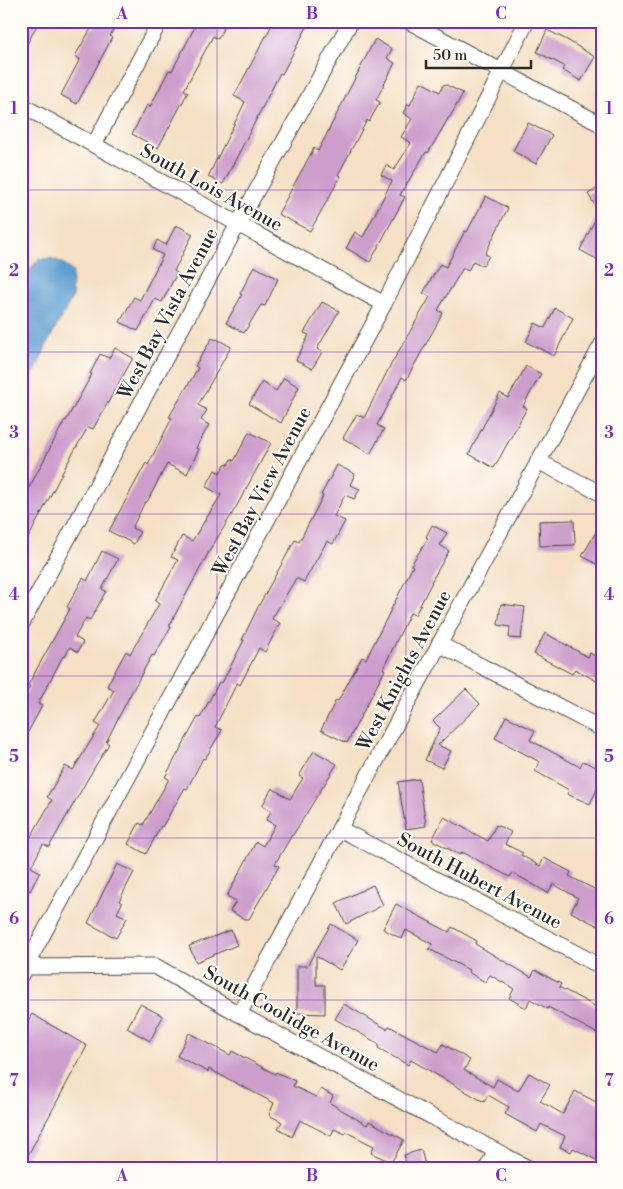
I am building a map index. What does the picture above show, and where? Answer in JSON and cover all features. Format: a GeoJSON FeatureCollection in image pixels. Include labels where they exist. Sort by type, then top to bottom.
{"type":"FeatureCollection","features":[{"type":"Feature","properties":{"kind":"street"},"geometry":{"type":"LineString","coordinates":[[94,144],[160,21]]}},
{"type":"Feature","properties":{"kind":"street","name":"West Bay Vista Avenue"},"geometry":{"type":"LineString","coordinates":[[21,625],[238,224],[351,21]]}},
{"type":"Feature","properties":{"kind":"street"},"geometry":{"type":"LineString","coordinates":[[408,21],[602,125]]}},
{"type":"Feature","properties":{"kind":"street","name":"West Bay View Avenue"},"geometry":{"type":"LineString","coordinates":[[23,969],[384,304],[527,21]]}},
{"type":"Feature","properties":{"kind":"street","name":"South Lois Avenue"},"geometry":{"type":"LineString","coordinates":[[21,105],[384,304]]}},
{"type":"Feature","properties":{"kind":"street","name":"West Knights Avenue"},"geometry":{"type":"LineString","coordinates":[[239,1014],[602,344]]}},
{"type":"Feature","properties":{"kind":"street"},"geometry":{"type":"LineString","coordinates":[[538,461],[602,494]]}},
{"type":"Feature","properties":{"kind":"street"},"geometry":{"type":"LineString","coordinates":[[440,644],[602,729]]}},
{"type":"Feature","properties":{"kind":"street","name":"South Hubert Avenue"},"geometry":{"type":"LineString","coordinates":[[340,829],[602,967]]}},
{"type":"Feature","properties":{"kind":"street","name":"South Coolidge Avenue"},"geometry":{"type":"LineString","coordinates":[[23,969],[155,966],[239,1014],[528,1168]]}},
{"type":"Feature","properties":{"kind":"street"},"geometry":{"type":"LineString","coordinates":[[487,1168],[496,1151]]}},
{"type":"Feature","properties":{"kind":"water"},"geometry":{"type":"Polygon","coordinates":[[[50,258],[61,262],[73,272],[71,289],[73,296],[47,344],[36,370],[21,392],[21,289],[31,268],[38,260],[50,258]]]}},
{"type":"Feature","properties":{"kind":"building"},"geometry":{"type":"Polygon","coordinates":[[[21,21],[39,21],[21,56],[21,21]]]}},
{"type":"Feature","properties":{"kind":"building"},"geometry":{"type":"Polygon","coordinates":[[[98,21],[118,21],[110,36],[112,38],[77,104],[61,95],[80,59],[75,56],[92,27],[94,28],[98,21]]]}},
{"type":"Feature","properties":{"kind":"building"},"geometry":{"type":"Polygon","coordinates":[[[198,21],[227,21],[218,39],[213,36],[184,90],[188,92],[158,148],[132,134],[147,105],[150,107],[169,70],[172,71],[198,21]]]}},
{"type":"Feature","properties":{"kind":"building"},"geometry":{"type":"Polygon","coordinates":[[[274,21],[310,21],[282,74],[280,73],[223,184],[208,177],[245,102],[234,96],[274,21]]]}},
{"type":"Feature","properties":{"kind":"building"},"geometry":{"type":"Polygon","coordinates":[[[547,30],[595,57],[581,81],[562,70],[564,66],[537,52],[547,30]]]}},
{"type":"Feature","properties":{"kind":"building"},"geometry":{"type":"Polygon","coordinates":[[[375,39],[392,49],[387,58],[395,63],[376,100],[380,102],[369,122],[367,120],[338,175],[341,176],[310,231],[278,214],[314,148],[318,151],[375,39]]]}},
{"type":"Feature","properties":{"kind":"building"},"geometry":{"type":"Polygon","coordinates":[[[421,82],[440,92],[444,84],[463,93],[428,153],[426,152],[400,195],[405,197],[370,262],[346,248],[355,232],[363,237],[392,181],[381,175],[386,165],[394,170],[411,143],[401,137],[412,119],[403,113],[408,104],[410,105],[421,82]]]}},
{"type":"Feature","properties":{"kind":"building"},"geometry":{"type":"Polygon","coordinates":[[[528,123],[552,135],[536,164],[513,151],[528,123]]]}},
{"type":"Feature","properties":{"kind":"building"},"geometry":{"type":"Polygon","coordinates":[[[602,186],[602,262],[580,250],[599,212],[588,194],[602,186]]]}},
{"type":"Feature","properties":{"kind":"building"},"geometry":{"type":"Polygon","coordinates":[[[486,196],[508,208],[485,254],[489,256],[483,266],[473,261],[468,271],[463,268],[438,310],[443,313],[406,380],[402,377],[377,425],[384,429],[370,454],[343,438],[357,414],[364,418],[390,366],[430,297],[423,293],[440,264],[446,267],[486,196]]]}},
{"type":"Feature","properties":{"kind":"building"},"geometry":{"type":"Polygon","coordinates":[[[176,225],[193,234],[174,271],[177,273],[162,302],[155,299],[138,331],[120,322],[134,297],[140,300],[163,255],[153,250],[157,240],[166,245],[176,225]]]}},
{"type":"Feature","properties":{"kind":"building"},"geometry":{"type":"Polygon","coordinates":[[[254,266],[278,279],[265,306],[261,305],[244,333],[226,323],[242,295],[240,294],[254,266]]]}},
{"type":"Feature","properties":{"kind":"building"},"geometry":{"type":"Polygon","coordinates":[[[322,302],[339,311],[317,349],[322,352],[312,369],[296,360],[309,335],[304,333],[322,302]]]}},
{"type":"Feature","properties":{"kind":"building"},"geometry":{"type":"Polygon","coordinates":[[[555,308],[573,318],[554,356],[526,342],[535,323],[545,328],[555,308]]]}},
{"type":"Feature","properties":{"kind":"building"},"geometry":{"type":"Polygon","coordinates":[[[212,338],[231,347],[198,405],[207,410],[201,420],[209,425],[196,448],[199,449],[187,474],[167,464],[132,528],[140,532],[134,544],[109,531],[146,463],[148,465],[172,418],[169,417],[198,368],[195,366],[212,338]]]}},
{"type":"Feature","properties":{"kind":"building"},"geometry":{"type":"Polygon","coordinates":[[[115,348],[133,358],[93,429],[88,427],[21,552],[21,503],[92,374],[90,374],[100,354],[109,358],[115,348]]]}},
{"type":"Feature","properties":{"kind":"building"},"geometry":{"type":"Polygon","coordinates":[[[526,366],[541,374],[523,406],[527,408],[494,468],[469,454],[500,393],[508,398],[526,366]]]}},
{"type":"Feature","properties":{"kind":"building"},"geometry":{"type":"Polygon","coordinates":[[[284,378],[299,387],[281,423],[249,404],[262,382],[276,391],[284,378]]]}},
{"type":"Feature","properties":{"kind":"building"},"geometry":{"type":"Polygon","coordinates":[[[249,432],[271,443],[210,550],[169,626],[171,627],[154,656],[152,655],[127,701],[106,742],[109,744],[49,847],[43,844],[31,867],[40,872],[30,891],[21,887],[21,854],[52,800],[47,797],[65,766],[73,770],[100,726],[95,723],[114,690],[107,686],[126,651],[130,654],[159,604],[155,601],[178,560],[171,557],[182,536],[192,541],[221,495],[206,487],[215,470],[220,473],[225,464],[228,465],[231,459],[234,461],[249,432]]]}},
{"type":"Feature","properties":{"kind":"building"},"geometry":{"type":"Polygon","coordinates":[[[337,465],[355,474],[350,485],[360,489],[354,499],[345,495],[334,516],[345,521],[333,544],[327,541],[304,582],[296,578],[272,619],[280,623],[265,652],[259,648],[240,685],[237,683],[215,727],[222,730],[205,759],[203,758],[187,789],[185,788],[161,826],[146,854],[128,844],[139,823],[143,825],[169,779],[165,777],[198,717],[200,718],[219,682],[222,683],[258,607],[295,540],[299,542],[337,465]]]}},
{"type":"Feature","properties":{"kind":"building"},"geometry":{"type":"Polygon","coordinates":[[[574,520],[575,545],[540,546],[539,521],[574,520]]]}},
{"type":"Feature","properties":{"kind":"building"},"geometry":{"type":"Polygon","coordinates":[[[602,522],[602,567],[582,556],[602,522]]]}},
{"type":"Feature","properties":{"kind":"building"},"geometry":{"type":"Polygon","coordinates":[[[432,525],[447,533],[440,545],[449,551],[415,615],[410,613],[383,669],[385,670],[347,743],[321,730],[336,700],[338,701],[362,657],[366,659],[413,566],[411,565],[428,538],[426,537],[432,525]]]}},
{"type":"Feature","properties":{"kind":"building"},"geometry":{"type":"Polygon","coordinates":[[[102,551],[118,559],[102,589],[106,591],[90,620],[86,618],[75,637],[83,642],[78,652],[70,647],[65,657],[63,656],[38,704],[42,706],[21,745],[21,702],[30,686],[28,685],[70,609],[67,607],[83,578],[87,581],[102,551]]]}},
{"type":"Feature","properties":{"kind":"building"},"geometry":{"type":"Polygon","coordinates":[[[501,604],[525,607],[521,639],[509,638],[510,627],[498,625],[501,604]]]}},
{"type":"Feature","properties":{"kind":"building"},"geometry":{"type":"Polygon","coordinates":[[[545,633],[588,657],[590,653],[602,660],[602,684],[575,669],[572,674],[534,654],[545,633]]]}},
{"type":"Feature","properties":{"kind":"building"},"geometry":{"type":"Polygon","coordinates":[[[466,689],[480,704],[438,745],[451,751],[442,768],[425,760],[440,728],[433,721],[466,689]]]}},
{"type":"Feature","properties":{"kind":"building"},"geometry":{"type":"Polygon","coordinates":[[[506,716],[535,731],[530,740],[580,767],[583,761],[602,770],[602,779],[590,804],[567,794],[569,790],[535,771],[540,762],[495,738],[506,716]]]}},
{"type":"Feature","properties":{"kind":"building"},"geometry":{"type":"Polygon","coordinates":[[[314,751],[337,764],[275,864],[279,866],[249,919],[244,919],[230,911],[236,901],[227,896],[256,842],[263,846],[275,825],[266,820],[271,811],[262,806],[272,788],[290,799],[303,778],[299,776],[314,751]]]}},
{"type":"Feature","properties":{"kind":"building"},"geometry":{"type":"Polygon","coordinates":[[[419,779],[426,826],[406,829],[398,782],[419,779]]]}},
{"type":"Feature","properties":{"kind":"building"},"geometry":{"type":"Polygon","coordinates":[[[444,817],[488,841],[496,825],[511,832],[505,844],[523,853],[521,855],[540,866],[544,858],[571,872],[569,876],[602,893],[602,919],[598,926],[571,912],[578,898],[553,884],[548,893],[513,873],[510,877],[462,852],[460,855],[432,840],[444,817]]]}},
{"type":"Feature","properties":{"kind":"building"},"geometry":{"type":"Polygon","coordinates":[[[117,864],[134,872],[119,901],[122,903],[117,913],[127,918],[116,938],[88,923],[117,864]]]}},
{"type":"Feature","properties":{"kind":"building"},"geometry":{"type":"Polygon","coordinates":[[[373,885],[383,905],[346,924],[336,903],[373,885]]]}},
{"type":"Feature","properties":{"kind":"building"},"geometry":{"type":"Polygon","coordinates":[[[396,904],[449,932],[452,927],[477,941],[475,944],[531,977],[535,970],[561,984],[559,987],[602,1010],[602,1036],[530,999],[526,1008],[509,998],[514,989],[490,975],[485,982],[468,972],[469,970],[429,949],[432,944],[406,930],[402,939],[383,929],[396,904]]]}},
{"type":"Feature","properties":{"kind":"building"},"geometry":{"type":"Polygon","coordinates":[[[331,924],[358,940],[340,970],[316,956],[316,985],[325,985],[325,1014],[297,1013],[297,966],[307,966],[331,924]]]}},
{"type":"Feature","properties":{"kind":"building"},"geometry":{"type":"Polygon","coordinates":[[[231,930],[237,945],[196,962],[189,946],[231,930]]]}},
{"type":"Feature","properties":{"kind":"building"},"geometry":{"type":"Polygon","coordinates":[[[140,1004],[163,1016],[150,1041],[127,1028],[140,1004]]]}},
{"type":"Feature","properties":{"kind":"building"},"geometry":{"type":"Polygon","coordinates":[[[344,1004],[387,1029],[389,1026],[438,1052],[443,1044],[470,1060],[464,1070],[493,1087],[497,1079],[518,1091],[529,1073],[550,1085],[540,1101],[563,1114],[575,1091],[602,1105],[602,1163],[573,1148],[571,1152],[560,1147],[565,1136],[541,1124],[537,1132],[505,1114],[509,1107],[488,1095],[484,1102],[411,1060],[408,1065],[378,1048],[379,1044],[335,1019],[344,1004]]]}},
{"type":"Feature","properties":{"kind":"building"},"geometry":{"type":"Polygon","coordinates":[[[32,1014],[87,1046],[21,1168],[21,1032],[32,1014]]]}},
{"type":"Feature","properties":{"kind":"building"},"geometry":{"type":"Polygon","coordinates":[[[189,1033],[230,1055],[232,1051],[275,1074],[276,1072],[295,1081],[293,1086],[316,1097],[321,1089],[333,1096],[330,1103],[367,1125],[369,1121],[404,1140],[391,1162],[371,1153],[374,1146],[346,1132],[345,1134],[334,1129],[331,1136],[300,1120],[292,1137],[278,1128],[282,1122],[269,1115],[274,1103],[209,1069],[208,1072],[177,1056],[189,1033]]]}},
{"type":"Feature","properties":{"kind":"building"},"geometry":{"type":"Polygon","coordinates":[[[421,1150],[426,1168],[408,1168],[404,1155],[421,1150]]]}}]}
